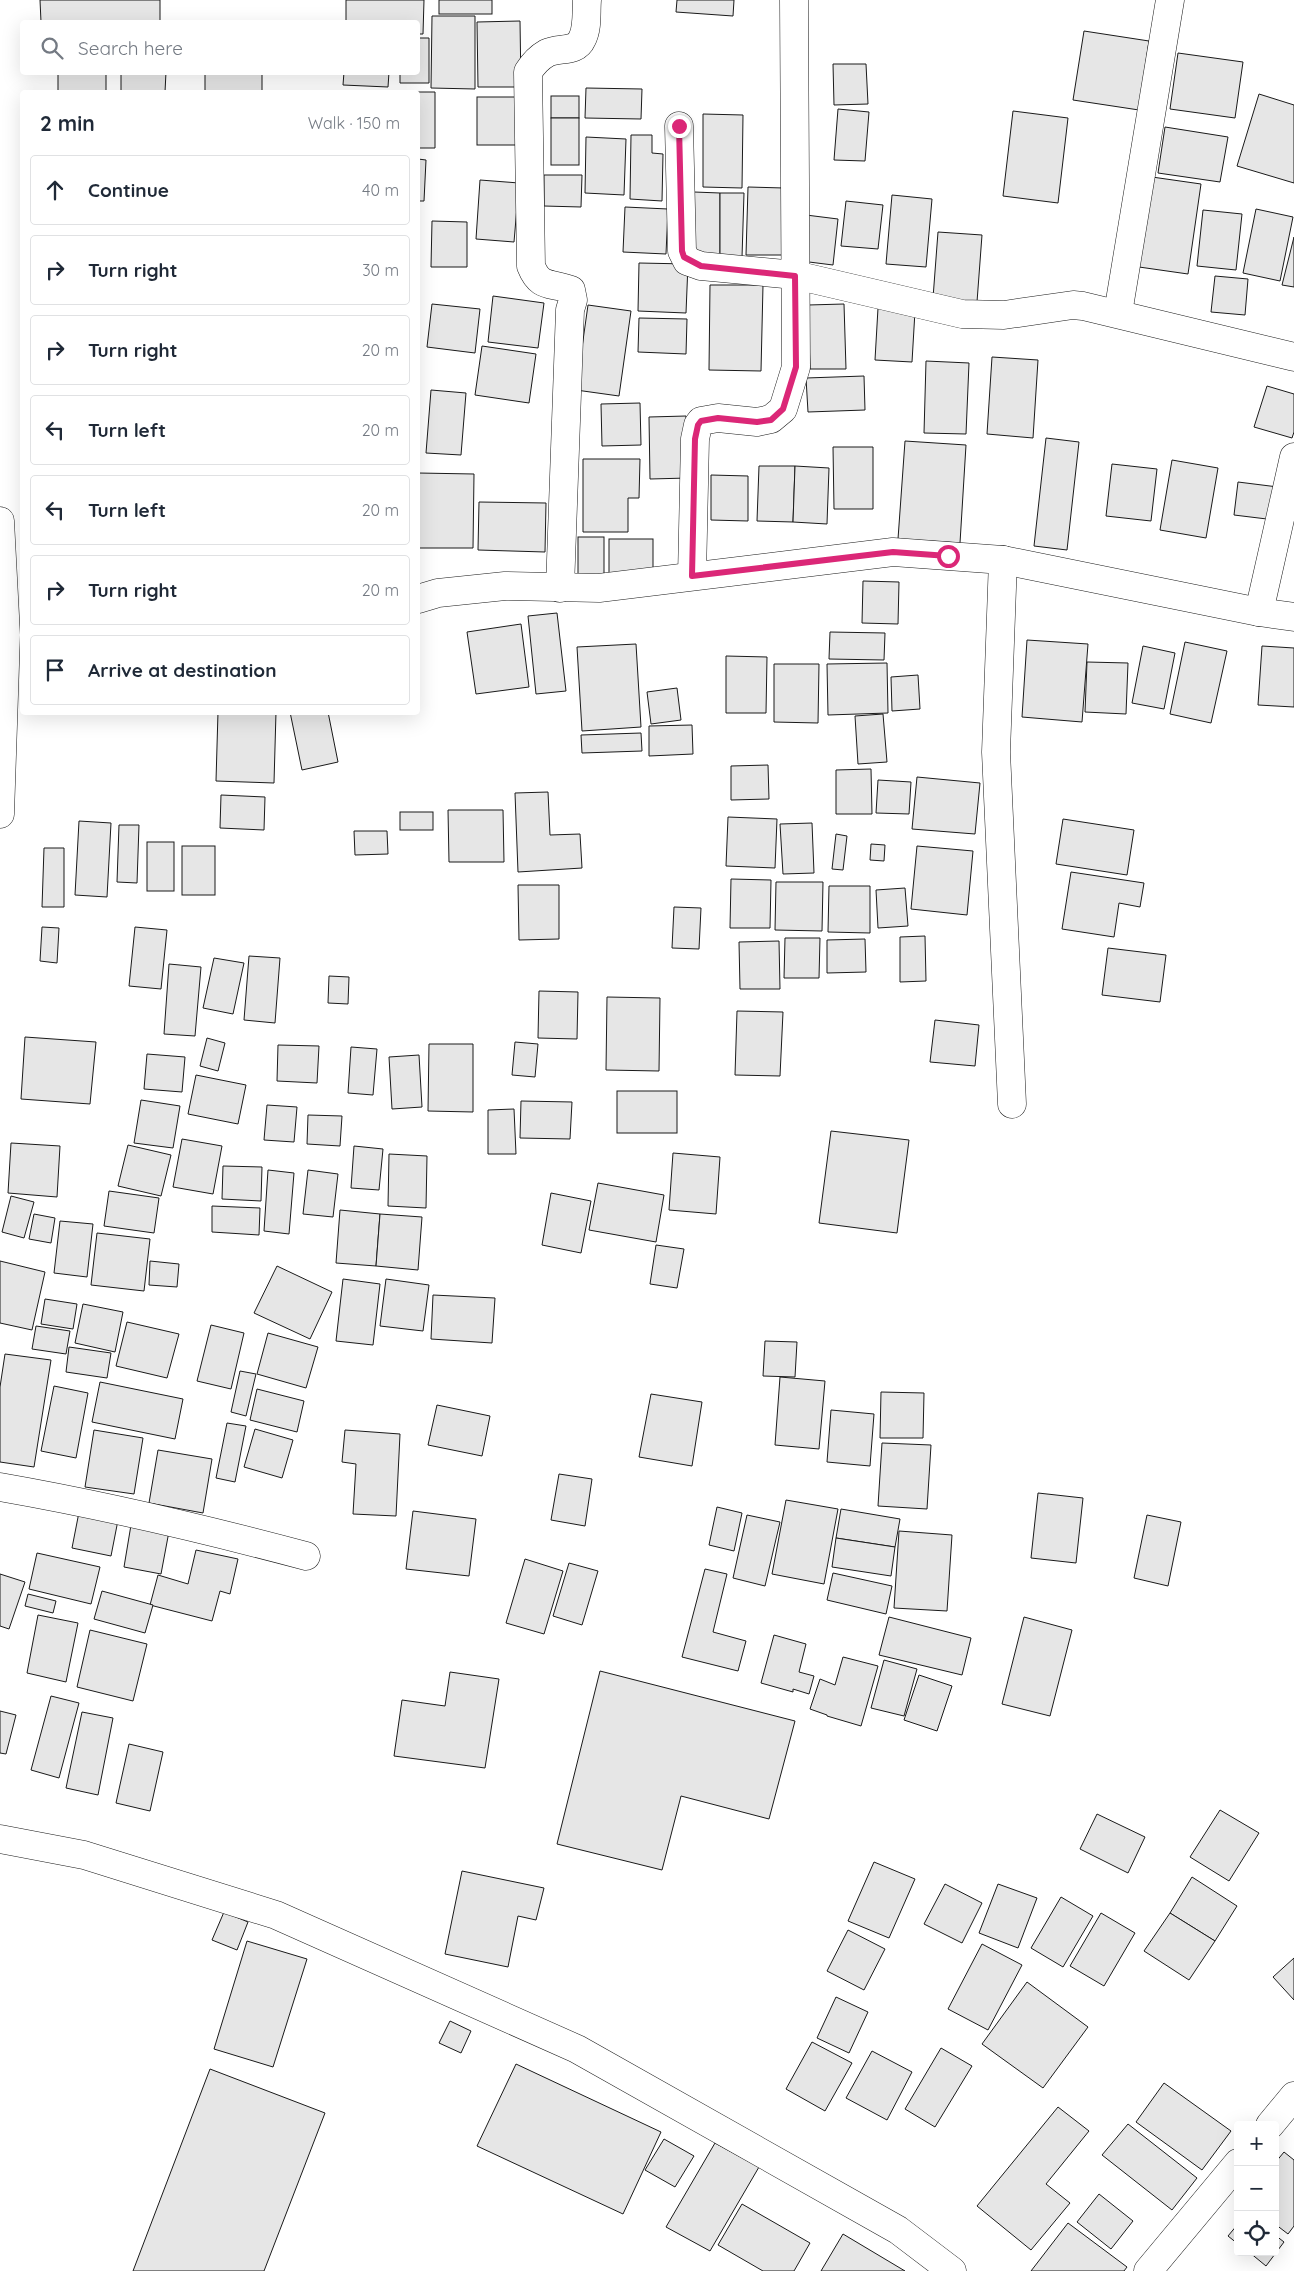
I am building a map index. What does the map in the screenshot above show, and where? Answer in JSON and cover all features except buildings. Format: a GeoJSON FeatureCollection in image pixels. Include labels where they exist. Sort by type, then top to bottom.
{"type":"FeatureCollection","features":[{"type":"Feature","properties":{"kind":"street"},"geometry":{"type":"LineString","coordinates":[[560,588],[570,310],[573,300],[571,290],[544,283],[535,278],[531,266],[528,72],[535,61],[549,52],[574,48],[582,40],[587,0]]}},
{"type":"Feature","properties":{"kind":"street"},"geometry":{"type":"LineString","coordinates":[[692,576],[695,439],[698,425],[701,421],[718,418],[757,422],[771,420],[783,409],[796,367],[794,0]]}},
{"type":"Feature","properties":{"kind":"street"},"geometry":{"type":"LineString","coordinates":[[1118,313],[1170,0]]}},
{"type":"Feature","properties":{"kind":"street"},"geometry":{"type":"LineString","coordinates":[[679,126],[682,251],[684,257],[701,266],[795,276],[962,314],[1004,315],[1073,306],[1118,313],[1294,357]]}},
{"type":"Feature","properties":{"kind":"street"},"geometry":{"type":"LineString","coordinates":[[1259,612],[1294,457]]}},
{"type":"Feature","properties":{"kind":"street"},"geometry":{"type":"LineString","coordinates":[[0,521],[9,635],[0,814]]}},
{"type":"Feature","properties":{"kind":"street"},"geometry":{"type":"LineString","coordinates":[[420,598],[438,593],[505,586],[599,588],[893,552],[1003,560],[1259,612],[1294,617]]}},
{"type":"Feature","properties":{"kind":"street"},"geometry":{"type":"LineString","coordinates":[[1003,560],[996,752],[1012,1104]]}},
{"type":"Feature","properties":{"kind":"street"},"geometry":{"type":"LineString","coordinates":[[0,1487],[42,1494],[223,1534],[306,1556]]}},
{"type":"Feature","properties":{"kind":"street"},"geometry":{"type":"LineString","coordinates":[[0,1839],[84,1855],[276,1915],[577,2049],[898,2230],[952,2271]]}},
{"type":"Feature","properties":{"kind":"street"},"geometry":{"type":"LineString","coordinates":[[1273,2121],[1294,2096]]}},
{"type":"Feature","properties":{"kind":"street"},"geometry":{"type":"LineString","coordinates":[[1148,2271],[1236,2166]]}},
{"type":"Feature","properties":{"kind":"route"},"geometry":{"type":"LineString","coordinates":[[679,126],[682,251],[684,257],[701,266],[795,276],[796,367],[783,409],[771,420],[757,422],[718,418],[701,421],[698,425],[695,439],[692,576],[893,552],[948,556]]}}]}
